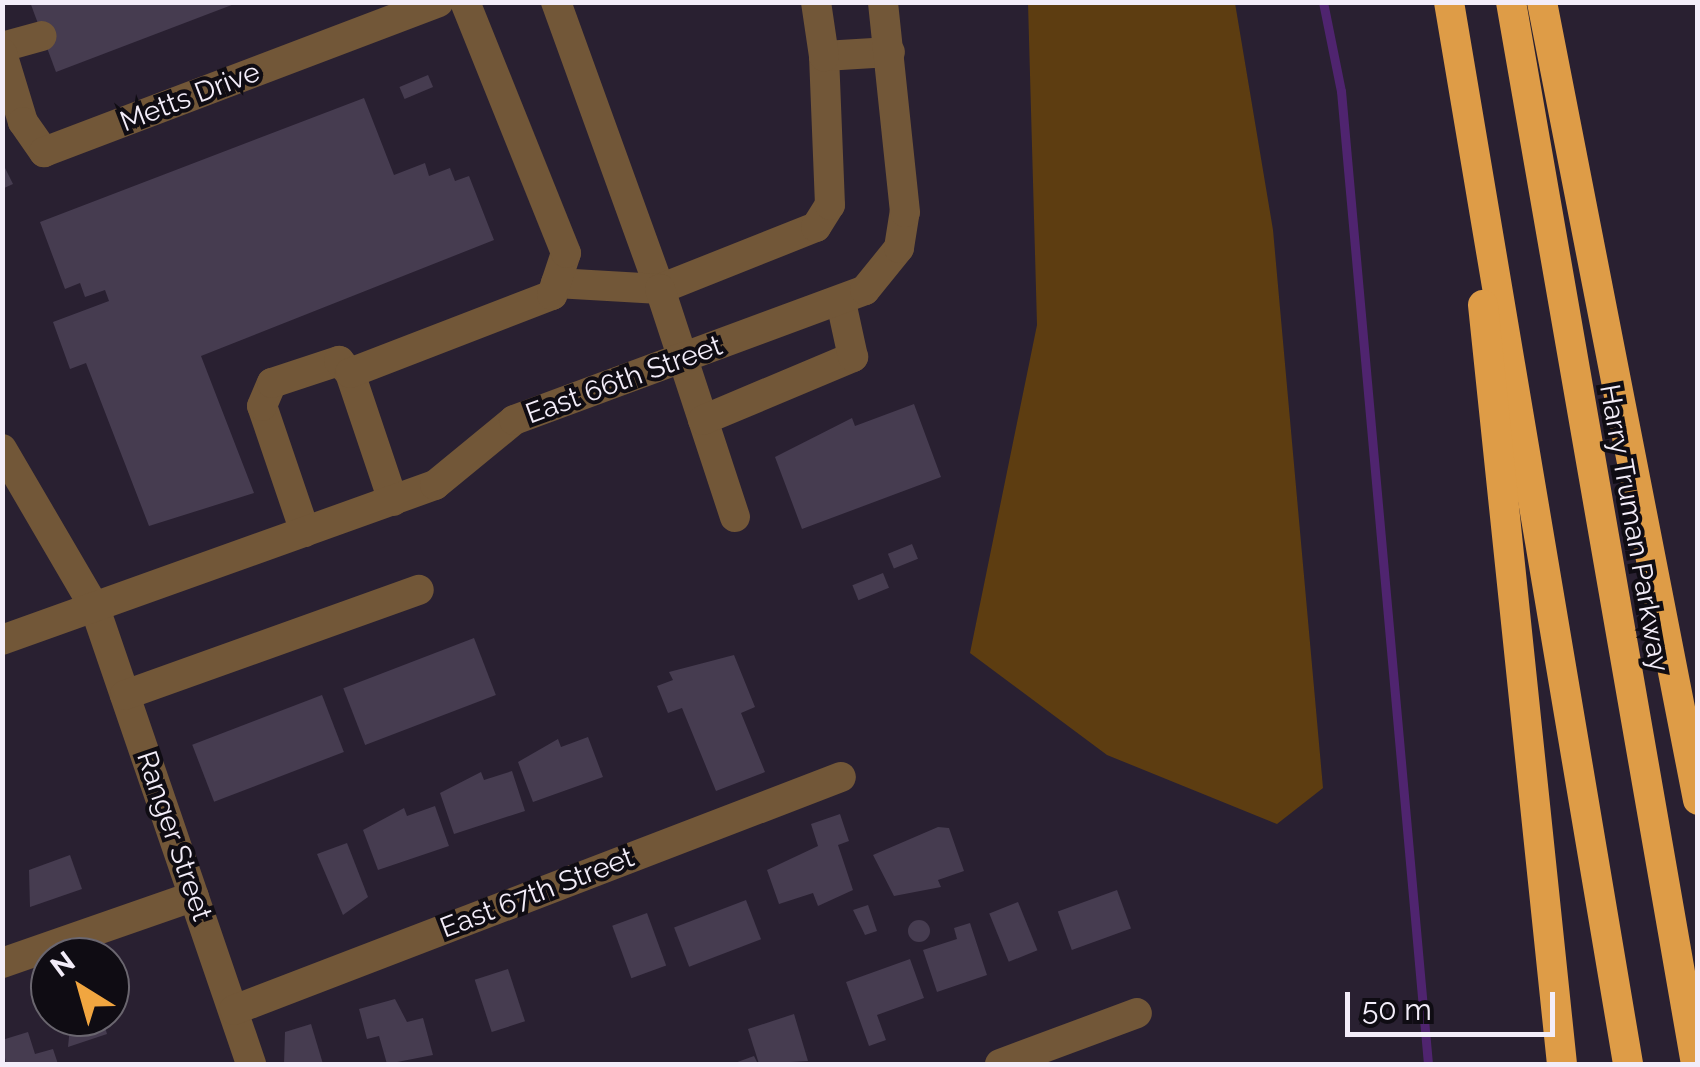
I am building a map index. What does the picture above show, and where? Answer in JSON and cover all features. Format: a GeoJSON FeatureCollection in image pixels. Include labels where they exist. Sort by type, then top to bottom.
{"type":"FeatureCollection","features":[{"type":"Feature","properties":{"kind":"highway"},"geometry":{"type":"LineString","coordinates":[[1449,2],[1628,1064]]}},
{"type":"Feature","properties":{"kind":"highway","name":"Harry Truman Parkway"},"geometry":{"type":"LineString","coordinates":[[1511,2],[1696,1064]]}},
{"type":"Feature","properties":{"kind":"highway"},"geometry":{"type":"LineString","coordinates":[[1542,2],[1698,800]]}},
{"type":"Feature","properties":{"kind":"highway"},"geometry":{"type":"LineString","coordinates":[[1470,123],[1562,1064]]}},
{"type":"Feature","properties":{"kind":"street","name":"Metts Drive"},"geometry":{"type":"LineString","coordinates":[[2,50],[23,122],[44,152],[438,2]]}},
{"type":"Feature","properties":{"kind":"street"},"geometry":{"type":"LineString","coordinates":[[350,373],[552,295],[566,253],[465,2]]}},
{"type":"Feature","properties":{"kind":"street"},"geometry":{"type":"LineString","coordinates":[[556,2],[660,289],[677,361],[703,420],[734,517]]}},
{"type":"Feature","properties":{"kind":"street"},"geometry":{"type":"LineString","coordinates":[[556,283],[660,289],[816,227],[830,205],[824,56],[816,2]]}},
{"type":"Feature","properties":{"kind":"street","name":"East 66th Street"},"geometry":{"type":"LineString","coordinates":[[2,640],[393,500],[458,471],[514,420],[841,302],[888,268],[902,230],[883,2]]}},
{"type":"Feature","properties":{"kind":"street"},"geometry":{"type":"LineString","coordinates":[[2,50],[42,36]]}},
{"type":"Feature","properties":{"kind":"street"},"geometry":{"type":"LineString","coordinates":[[824,56],[890,52]]}},
{"type":"Feature","properties":{"kind":"street"},"geometry":{"type":"LineString","coordinates":[[703,420],[852,357],[841,302]]}},
{"type":"Feature","properties":{"kind":"street"},"geometry":{"type":"LineString","coordinates":[[306,532],[262,406],[272,383],[339,360],[350,373],[393,500]]}},
{"type":"Feature","properties":{"kind":"street","name":"Ranger Street"},"geometry":{"type":"LineString","coordinates":[[2,449],[95,608],[252,1064]]}},
{"type":"Feature","properties":{"kind":"street"},"geometry":{"type":"LineString","coordinates":[[125,696],[420,590]]}},
{"type":"Feature","properties":{"kind":"street","name":"East 67th Street"},"geometry":{"type":"LineString","coordinates":[[234,1010],[841,777]]}},
{"type":"Feature","properties":{"kind":"street"},"geometry":{"type":"LineString","coordinates":[[2,963],[194,896]]}},
{"type":"Feature","properties":{"kind":"street"},"geometry":{"type":"LineString","coordinates":[[1000,1064],[1138,1013]]}},
{"type":"Feature","properties":{"kind":"shaded area"},"geometry":{"type":"Polygon","coordinates":[[[1028,3],[1235,3],[1273,230],[1323,788],[1277,824],[1107,755],[970,653],[1037,325],[1028,3]]]}},
{"type":"Feature","properties":{"kind":"building"},"geometry":{"type":"Polygon","coordinates":[[[30,2],[237,2],[237,3],[56,72],[30,2]]]}},
{"type":"Feature","properties":{"kind":"building"},"geometry":{"type":"Polygon","coordinates":[[[428,75],[433,87],[405,99],[399,87],[428,75]]]}},
{"type":"Feature","properties":{"kind":"building"},"geometry":{"type":"Polygon","coordinates":[[[364,98],[394,175],[425,163],[429,176],[450,168],[455,181],[469,176],[494,240],[201,356],[254,493],[149,526],[86,363],[70,369],[53,322],[109,301],[105,290],[85,297],[80,283],[65,289],[40,222],[364,98]]]}},
{"type":"Feature","properties":{"kind":"building"},"geometry":{"type":"Polygon","coordinates":[[[2,162],[13,184],[2,189],[2,162]]]}},
{"type":"Feature","properties":{"kind":"building"},"geometry":{"type":"Polygon","coordinates":[[[914,404],[941,477],[802,529],[775,457],[852,418],[855,426],[914,404]]]}},
{"type":"Feature","properties":{"kind":"building"},"geometry":{"type":"Polygon","coordinates":[[[912,544],[918,559],[894,569],[888,554],[912,544]]]}},
{"type":"Feature","properties":{"kind":"building"},"geometry":{"type":"Polygon","coordinates":[[[883,573],[889,588],[858,600],[852,585],[883,573]]]}},
{"type":"Feature","properties":{"kind":"building"},"geometry":{"type":"Polygon","coordinates":[[[474,638],[496,695],[365,745],[343,688],[474,638]]]}},
{"type":"Feature","properties":{"kind":"building"},"geometry":{"type":"Polygon","coordinates":[[[734,655],[755,707],[741,713],[765,772],[716,791],[682,708],[668,713],[657,686],[673,680],[669,672],[734,655]]]}},
{"type":"Feature","properties":{"kind":"building"},"geometry":{"type":"Polygon","coordinates":[[[322,695],[344,752],[214,802],[192,745],[322,695]]]}},
{"type":"Feature","properties":{"kind":"building"},"geometry":{"type":"Polygon","coordinates":[[[588,737],[603,777],[533,802],[518,762],[558,739],[561,747],[588,737]]]}},
{"type":"Feature","properties":{"kind":"building"},"geometry":{"type":"Polygon","coordinates":[[[512,771],[525,811],[454,834],[440,793],[481,772],[484,780],[512,771]]]}},
{"type":"Feature","properties":{"kind":"building"},"geometry":{"type":"Polygon","coordinates":[[[435,806],[449,846],[378,870],[363,830],[404,808],[407,816],[435,806]]]}},
{"type":"Feature","properties":{"kind":"building"},"geometry":{"type":"Polygon","coordinates":[[[840,814],[849,841],[838,845],[853,890],[818,906],[813,893],[779,904],[767,870],[818,846],[811,824],[840,814]]]}},
{"type":"Feature","properties":{"kind":"building"},"geometry":{"type":"Polygon","coordinates":[[[938,827],[949,828],[964,871],[938,880],[941,887],[894,896],[873,855],[938,827]]]}},
{"type":"Feature","properties":{"kind":"building"},"geometry":{"type":"Polygon","coordinates":[[[347,843],[368,897],[343,915],[317,854],[347,843]]]}},
{"type":"Feature","properties":{"kind":"building"},"geometry":{"type":"Polygon","coordinates":[[[70,855],[82,889],[30,907],[29,870],[70,855]]]}},
{"type":"Feature","properties":{"kind":"building"},"geometry":{"type":"Polygon","coordinates":[[[1117,890],[1131,929],[1072,950],[1058,912],[1117,890]]]}},
{"type":"Feature","properties":{"kind":"building"},"geometry":{"type":"Polygon","coordinates":[[[746,900],[761,939],[689,967],[674,928],[746,900]]]}},
{"type":"Feature","properties":{"kind":"building"},"geometry":{"type":"Polygon","coordinates":[[[1018,902],[1037,950],[1009,962],[989,914],[1018,902]]]}},
{"type":"Feature","properties":{"kind":"building"},"geometry":{"type":"Polygon","coordinates":[[[868,905],[877,931],[865,935],[853,910],[868,905]]]}},
{"type":"Feature","properties":{"kind":"building"},"geometry":{"type":"Polygon","coordinates":[[[647,913],[666,966],[631,978],[612,926],[647,913]]]}},
{"type":"Feature","properties":{"kind":"building"},"geometry":{"type":"Polygon","coordinates":[[[919,920],[927,923],[927,939],[919,942],[911,939],[908,931],[911,923],[919,920]]]}},
{"type":"Feature","properties":{"kind":"building"},"geometry":{"type":"Polygon","coordinates":[[[970,923],[987,975],[937,992],[923,950],[957,939],[954,928],[970,923]]]}},
{"type":"Feature","properties":{"kind":"building"},"geometry":{"type":"Polygon","coordinates":[[[910,959],[924,998],[877,1015],[886,1040],[869,1046],[846,982],[910,959]]]}},
{"type":"Feature","properties":{"kind":"building"},"geometry":{"type":"Polygon","coordinates":[[[508,969],[525,1021],[492,1032],[475,980],[508,969]]]}},
{"type":"Feature","properties":{"kind":"building"},"geometry":{"type":"Polygon","coordinates":[[[395,999],[407,1022],[423,1018],[433,1055],[387,1064],[379,1036],[367,1039],[359,1009],[395,999]]]}},
{"type":"Feature","properties":{"kind":"building"},"geometry":{"type":"Polygon","coordinates":[[[794,1014],[808,1061],[759,1064],[748,1029],[794,1014]]]}},
{"type":"Feature","properties":{"kind":"building"},"geometry":{"type":"Polygon","coordinates":[[[311,1024],[323,1064],[284,1064],[285,1032],[311,1024]]]}},
{"type":"Feature","properties":{"kind":"building"},"geometry":{"type":"Polygon","coordinates":[[[28,1032],[35,1054],[53,1049],[58,1064],[6,1064],[2,1040],[28,1032]]]}},
{"type":"Feature","properties":{"kind":"building"},"geometry":{"type":"Polygon","coordinates":[[[69,1037],[98,1037],[68,1047],[69,1037]]]}},
{"type":"Feature","properties":{"kind":"building"},"geometry":{"type":"Polygon","coordinates":[[[754,1056],[758,1064],[732,1064],[754,1056]]]}},
{"type":"Feature","properties":{"kind":"waterway"},"geometry":{"type":"LineString","coordinates":[[1323,2],[1341,91],[1428,1064]]}}]}
